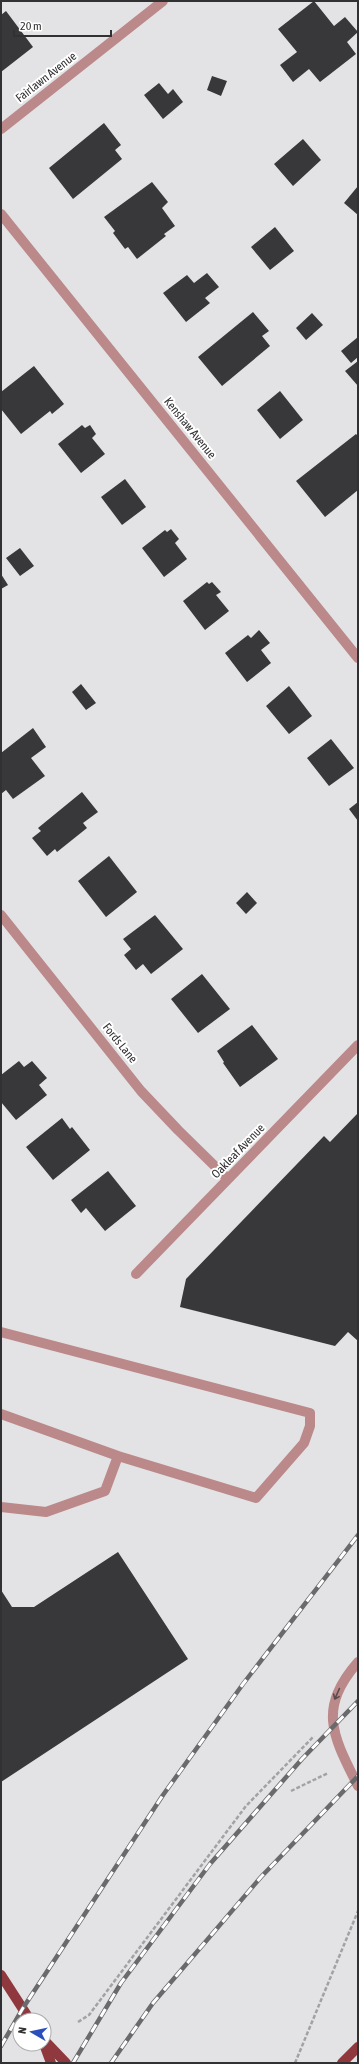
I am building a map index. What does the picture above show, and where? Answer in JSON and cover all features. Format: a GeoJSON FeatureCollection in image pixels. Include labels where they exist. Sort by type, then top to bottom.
{"type":"FeatureCollection","features":[{"type":"Feature","properties":{"kind":"main road"},"geometry":{"type":"LineString","coordinates":[[1,1975],[25,2012]]}},
{"type":"Feature","properties":{"kind":"main road"},"geometry":{"type":"LineString","coordinates":[[342,2063],[358,2047]]}},
{"type":"Feature","properties":{"kind":"main road"},"geometry":{"type":"LineString","coordinates":[[52,2049],[66,2063]]}},
{"type":"Feature","properties":{"kind":"main road"},"geometry":{"type":"LineString","coordinates":[[48,2052],[51,2063]]}},
{"type":"Feature","properties":{"kind":"main road"},"geometry":{"type":"LineString","coordinates":[[52,2052],[59,2063]]}},
{"type":"Feature","properties":{"kind":"street","name":"Fairlawn Avenue"},"geometry":{"type":"LineString","coordinates":[[1,129],[163,1]]}},
{"type":"Feature","properties":{"kind":"street","name":"Kenshaw Avenue"},"geometry":{"type":"LineString","coordinates":[[1,214],[358,658]]}},
{"type":"Feature","properties":{"kind":"street","name":"Fords Lane"},"geometry":{"type":"LineString","coordinates":[[1,915],[141,1091],[228,1179]]}},
{"type":"Feature","properties":{"kind":"street","name":"Oakleaf Avenue"},"geometry":{"type":"LineString","coordinates":[[136,1274],[358,1045]]}},
{"type":"Feature","properties":{"kind":"street"},"geometry":{"type":"LineString","coordinates":[[1,1332],[310,1413],[310,1426],[304,1443],[256,1498],[118,1456],[1,1414]]}},
{"type":"Feature","properties":{"kind":"street"},"geometry":{"type":"LineString","coordinates":[[1,1507],[46,1512],[104,1491],[118,1456]]}},
{"type":"Feature","properties":{"kind":"street"},"geometry":{"type":"LineString","coordinates":[[358,1662],[342,1682],[333,1701],[335,1731],[342,1753],[358,1786]]}},
{"type":"Feature","properties":{"kind":"path"},"geometry":{"type":"LineString","coordinates":[[78,2022],[89,2015],[246,1806],[333,1716]]}},
{"type":"Feature","properties":{"kind":"path"},"geometry":{"type":"LineString","coordinates":[[291,1791],[333,1771]]}},
{"type":"Feature","properties":{"kind":"path"},"geometry":{"type":"LineString","coordinates":[[295,2063],[358,1911]]}},
{"type":"Feature","properties":{"kind":"building"},"geometry":{"type":"Polygon","coordinates":[[[314,1],[334,26],[345,17],[358,32],[347,42],[356,54],[320,82],[309,69],[293,82],[280,65],[297,52],[278,29],[314,1]]]}},
{"type":"Feature","properties":{"kind":"building"},"geometry":{"type":"Polygon","coordinates":[[[6,11],[33,47],[1,72],[1,15],[6,11]]]}},
{"type":"Feature","properties":{"kind":"building"},"geometry":{"type":"Polygon","coordinates":[[[212,76],[227,81],[221,96],[207,90],[212,76]]]}},
{"type":"Feature","properties":{"kind":"building"},"geometry":{"type":"Polygon","coordinates":[[[159,83],[168,94],[173,89],[183,102],[163,119],[144,95],[159,83]]]}},
{"type":"Feature","properties":{"kind":"building"},"geometry":{"type":"Polygon","coordinates":[[[104,123],[121,145],[115,150],[122,159],[73,199],[49,168],[104,123]]]}},
{"type":"Feature","properties":{"kind":"building"},"geometry":{"type":"Polygon","coordinates":[[[303,139],[321,160],[293,186],[274,164],[303,139]]]}},
{"type":"Feature","properties":{"kind":"building"},"geometry":{"type":"Polygon","coordinates":[[[152,182],[168,202],[162,208],[175,226],[164,234],[166,236],[137,259],[128,247],[125,249],[113,233],[115,231],[104,217],[152,182]]]}},
{"type":"Feature","properties":{"kind":"building"},"geometry":{"type":"Polygon","coordinates":[[[358,186],[358,215],[344,203],[358,186]]]}},
{"type":"Feature","properties":{"kind":"building"},"geometry":{"type":"Polygon","coordinates":[[[275,227],[294,251],[270,270],[251,247],[275,227]]]}},
{"type":"Feature","properties":{"kind":"building"},"geometry":{"type":"Polygon","coordinates":[[[207,273],[219,287],[205,298],[210,303],[186,322],[163,293],[187,275],[194,283],[207,273]]]}},
{"type":"Feature","properties":{"kind":"building"},"geometry":{"type":"Polygon","coordinates":[[[253,312],[269,331],[262,336],[270,346],[222,386],[198,357],[253,312]]]}},
{"type":"Feature","properties":{"kind":"building"},"geometry":{"type":"Polygon","coordinates":[[[312,313],[323,325],[306,340],[296,328],[312,313]]]}},
{"type":"Feature","properties":{"kind":"building"},"geometry":{"type":"Polygon","coordinates":[[[358,337],[358,357],[351,363],[341,351],[358,337]]]}},
{"type":"Feature","properties":{"kind":"building"},"geometry":{"type":"Polygon","coordinates":[[[358,361],[358,386],[345,371],[358,361]]]}},
{"type":"Feature","properties":{"kind":"building"},"geometry":{"type":"Polygon","coordinates":[[[34,366],[64,404],[52,414],[50,411],[21,434],[1,409],[1,392],[34,366]]]}},
{"type":"Feature","properties":{"kind":"building"},"geometry":{"type":"Polygon","coordinates":[[[280,391],[303,420],[280,439],[257,410],[280,391]]]}},
{"type":"Feature","properties":{"kind":"building"},"geometry":{"type":"Polygon","coordinates":[[[82,425],[85,428],[90,425],[96,434],[92,438],[105,454],[81,473],[58,444],[82,425]]]}},
{"type":"Feature","properties":{"kind":"building"},"geometry":{"type":"Polygon","coordinates":[[[356,434],[358,436],[358,490],[325,517],[296,481],[356,434]]]}},
{"type":"Feature","properties":{"kind":"building"},"geometry":{"type":"Polygon","coordinates":[[[125,479],[146,507],[122,525],[101,497],[125,479]]]}},
{"type":"Feature","properties":{"kind":"building"},"geometry":{"type":"Polygon","coordinates":[[[171,529],[179,539],[175,543],[187,559],[164,577],[142,548],[165,530],[167,532],[171,529]]]}},
{"type":"Feature","properties":{"kind":"building"},"geometry":{"type":"Polygon","coordinates":[[[20,548],[34,566],[20,576],[6,558],[20,548]]]}},
{"type":"Feature","properties":{"kind":"building"},"geometry":{"type":"Polygon","coordinates":[[[1,574],[8,585],[1,589],[1,574]]]}},
{"type":"Feature","properties":{"kind":"building"},"geometry":{"type":"Polygon","coordinates":[[[207,582],[209,584],[212,582],[221,592],[216,595],[229,611],[205,630],[183,601],[207,582]]]}},
{"type":"Feature","properties":{"kind":"building"},"geometry":{"type":"Polygon","coordinates":[[[259,630],[270,643],[261,650],[271,663],[247,682],[225,653],[248,635],[251,638],[259,630]]]}},
{"type":"Feature","properties":{"kind":"building"},"geometry":{"type":"Polygon","coordinates":[[[81,684],[96,703],[86,710],[72,692],[81,684]]]}},
{"type":"Feature","properties":{"kind":"building"},"geometry":{"type":"Polygon","coordinates":[[[289,686],[312,716],[289,734],[266,706],[289,686]]]}},
{"type":"Feature","properties":{"kind":"building"},"geometry":{"type":"Polygon","coordinates":[[[33,728],[46,747],[31,758],[45,776],[13,799],[6,790],[1,794],[1,753],[33,728]]]}},
{"type":"Feature","properties":{"kind":"building"},"geometry":{"type":"Polygon","coordinates":[[[331,739],[354,768],[329,786],[307,758],[331,739]]]}},
{"type":"Feature","properties":{"kind":"building"},"geometry":{"type":"Polygon","coordinates":[[[82,792],[98,812],[83,823],[87,828],[57,852],[55,849],[47,856],[32,838],[41,831],[38,828],[82,792]]]}},
{"type":"Feature","properties":{"kind":"building"},"geometry":{"type":"Polygon","coordinates":[[[358,802],[358,821],[349,809],[358,802]]]}},
{"type":"Feature","properties":{"kind":"building"},"geometry":{"type":"Polygon","coordinates":[[[109,856],[137,892],[106,917],[78,881],[109,856]]]}},
{"type":"Feature","properties":{"kind":"building"},"geometry":{"type":"Polygon","coordinates":[[[247,892],[257,903],[246,914],[236,903],[247,892]]]}},
{"type":"Feature","properties":{"kind":"building"},"geometry":{"type":"Polygon","coordinates":[[[155,915],[183,949],[151,974],[143,964],[136,970],[124,955],[131,949],[123,939],[155,915]]]}},
{"type":"Feature","properties":{"kind":"building"},"geometry":{"type":"Polygon","coordinates":[[[202,974],[230,1009],[198,1033],[171,999],[202,974]]]}},
{"type":"Feature","properties":{"kind":"building"},"geometry":{"type":"Polygon","coordinates":[[[252,1025],[278,1059],[240,1087],[223,1063],[224,1062],[217,1051],[252,1025]]]}},
{"type":"Feature","properties":{"kind":"building"},"geometry":{"type":"Polygon","coordinates":[[[19,1061],[24,1067],[32,1061],[47,1078],[39,1085],[47,1095],[16,1120],[1,1102],[1,1075],[19,1061]]]}},
{"type":"Feature","properties":{"kind":"building"},"geometry":{"type":"Polygon","coordinates":[[[358,1113],[358,1341],[348,1332],[335,1346],[180,1307],[186,1279],[324,1136],[330,1142],[358,1113]]]}},
{"type":"Feature","properties":{"kind":"building"},"geometry":{"type":"Polygon","coordinates":[[[62,1118],[70,1129],[72,1127],[90,1150],[53,1180],[26,1147],[62,1118]]]}},
{"type":"Feature","properties":{"kind":"building"},"geometry":{"type":"Polygon","coordinates":[[[108,1171],[136,1206],[105,1231],[86,1208],[81,1213],[71,1200],[108,1171]]]}},
{"type":"Feature","properties":{"kind":"building"},"geometry":{"type":"Polygon","coordinates":[[[118,1552],[188,1659],[1,1782],[1,1590],[12,1607],[34,1607],[118,1552]]]}},
{"type":"Feature","properties":{"kind":"railway"},"geometry":{"type":"LineString","coordinates":[[1,2046],[23,2008],[163,1795],[243,1684],[358,1535]]}},
{"type":"Feature","properties":{"kind":"railway"},"geometry":{"type":"LineString","coordinates":[[73,2063],[121,1983],[210,1864],[302,1759],[358,1701]]}},
{"type":"Feature","properties":{"kind":"railway"},"geometry":{"type":"LineString","coordinates":[[111,2063],[153,2003],[261,1877],[358,1776]]}}]}
